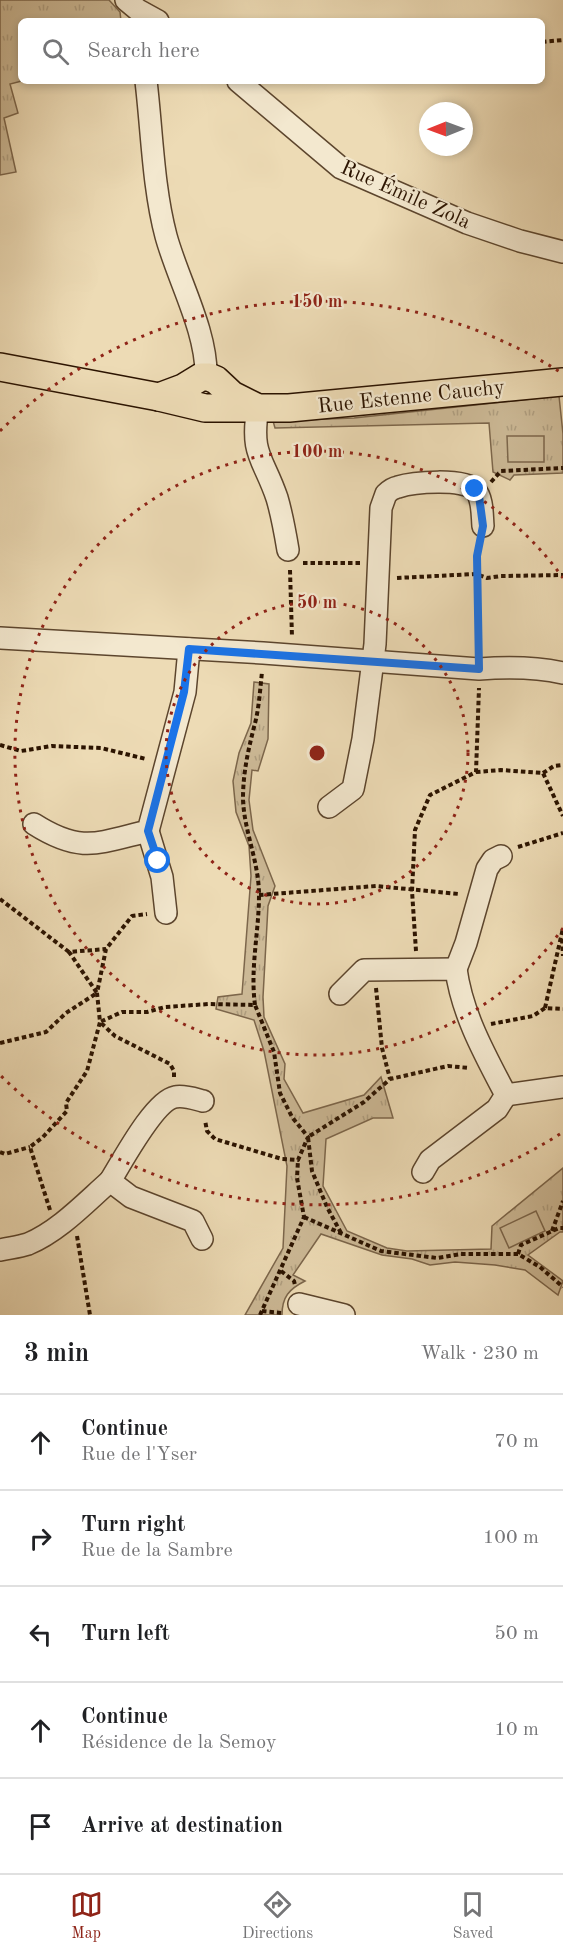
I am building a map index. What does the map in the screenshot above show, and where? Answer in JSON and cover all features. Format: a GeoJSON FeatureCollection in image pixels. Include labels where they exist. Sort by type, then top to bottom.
{"type":"FeatureCollection","features":[{"type":"Feature","properties":{"kind":"main road","name":"Rue Estenne Cauchy"},"geometry":{"type":"LineString","coordinates":[[0,367],[159,397],[183,388],[206,391],[258,407],[289,408],[563,381]]}},
{"type":"Feature","properties":{"kind":"street"},"geometry":{"type":"LineString","coordinates":[[138,6],[154,18]]}},
{"type":"Feature","properties":{"kind":"street"},"geometry":{"type":"LineString","coordinates":[[146,84],[163,221],[170,249],[205,349],[206,391]]}},
{"type":"Feature","properties":{"kind":"street","name":"Rue Émile Zola"},"geometry":{"type":"LineString","coordinates":[[242,84],[341,168],[466,223],[512,239],[563,252]]}},
{"type":"Feature","properties":{"kind":"street"},"geometry":{"type":"LineString","coordinates":[[258,407],[255,429],[256,449],[277,499],[289,556]]}},
{"type":"Feature","properties":{"kind":"street"},"geometry":{"type":"LineString","coordinates":[[329,807],[353,789],[363,739],[373,662],[382,501],[391,489],[409,485],[454,482],[470,485],[479,496],[483,526]]}},
{"type":"Feature","properties":{"kind":"street"},"geometry":{"type":"LineString","coordinates":[[0,638],[479,669],[504,667],[563,673]]}},
{"type":"Feature","properties":{"kind":"street"},"geometry":{"type":"LineString","coordinates":[[166,913],[162,877],[148,831],[184,692],[189,649]]}},
{"type":"Feature","properties":{"kind":"street"},"geometry":{"type":"LineString","coordinates":[[34,824],[61,840],[82,844],[107,841],[148,831]]}},
{"type":"Feature","properties":{"kind":"street"},"geometry":{"type":"LineString","coordinates":[[501,856],[493,860],[487,869],[466,943],[456,969],[459,993],[472,1028],[506,1095]]}},
{"type":"Feature","properties":{"kind":"street"},"geometry":{"type":"LineString","coordinates":[[340,994],[363,970],[456,969]]}},
{"type":"Feature","properties":{"kind":"street"},"geometry":{"type":"LineString","coordinates":[[423,1172],[430,1160],[497,1109],[506,1095],[563,1087]]}},
{"type":"Feature","properties":{"kind":"street"},"geometry":{"type":"LineString","coordinates":[[0,1250],[25,1245],[55,1228],[110,1181],[142,1129],[163,1103],[174,1097],[193,1099]]}},
{"type":"Feature","properties":{"kind":"street"},"geometry":{"type":"LineString","coordinates":[[110,1181],[131,1197],[193,1221],[202,1239]]}},
{"type":"Feature","properties":{"kind":"street"},"geometry":{"type":"LineString","coordinates":[[299,1305],[344,1315]]}},
{"type":"Feature","properties":{"kind":"path"},"geometry":{"type":"LineString","coordinates":[[545,42],[563,40]]}},
{"type":"Feature","properties":{"kind":"path"},"geometry":{"type":"LineString","coordinates":[[479,496],[501,471],[563,468]]}},
{"type":"Feature","properties":{"kind":"path"},"geometry":{"type":"LineString","coordinates":[[476,772],[479,669],[476,574],[483,526]]}},
{"type":"Feature","properties":{"kind":"path"},"geometry":{"type":"LineString","coordinates":[[292,656],[289,556],[378,571],[476,574],[487,578],[563,575]]}},
{"type":"Feature","properties":{"kind":"path"},"geometry":{"type":"LineString","coordinates":[[261,678],[255,725],[244,767],[243,798],[257,869],[259,895],[253,990],[255,1005],[274,1052],[280,1093],[292,1117],[308,1137],[312,1171],[341,1233]]}},
{"type":"Feature","properties":{"kind":"path"},"geometry":{"type":"LineString","coordinates":[[0,745],[21,751],[52,746],[101,748],[166,765]]}},
{"type":"Feature","properties":{"kind":"path"},"geometry":{"type":"LineString","coordinates":[[415,969],[412,891],[415,830],[430,795],[476,772],[501,770],[543,773],[554,766],[563,765]]}},
{"type":"Feature","properties":{"kind":"path"},"geometry":{"type":"LineString","coordinates":[[543,773],[563,816]]}},
{"type":"Feature","properties":{"kind":"path"},"geometry":{"type":"LineString","coordinates":[[501,856],[524,844],[563,833]]}},
{"type":"Feature","properties":{"kind":"path"},"geometry":{"type":"LineString","coordinates":[[259,895],[376,886],[412,891],[479,895]]}},
{"type":"Feature","properties":{"kind":"path"},"geometry":{"type":"LineString","coordinates":[[0,899],[69,952],[97,993]]}},
{"type":"Feature","properties":{"kind":"path"},"geometry":{"type":"LineString","coordinates":[[0,1152],[5,1154],[30,1146],[43,1137],[67,1111],[66,1103],[87,1071],[100,1022],[97,993],[106,949],[132,916],[166,913]]}},
{"type":"Feature","properties":{"kind":"path"},"geometry":{"type":"LineString","coordinates":[[545,1008],[563,928]]}},
{"type":"Feature","properties":{"kind":"path"},"geometry":{"type":"LineString","coordinates":[[561,934],[563,956]]}},
{"type":"Feature","properties":{"kind":"path"},"geometry":{"type":"LineString","coordinates":[[69,952],[106,949]]}},
{"type":"Feature","properties":{"kind":"path"},"geometry":{"type":"LineString","coordinates":[[370,970],[378,995],[382,1048],[390,1079]]}},
{"type":"Feature","properties":{"kind":"path"},"geometry":{"type":"LineString","coordinates":[[0,1044],[46,1032],[66,1013],[97,993]]}},
{"type":"Feature","properties":{"kind":"path"},"geometry":{"type":"LineString","coordinates":[[100,1022],[122,1012],[147,1012],[165,1007],[209,1004],[255,1005]]}},
{"type":"Feature","properties":{"kind":"path"},"geometry":{"type":"LineString","coordinates":[[472,1028],[533,1016],[545,1008],[563,1009]]}},
{"type":"Feature","properties":{"kind":"path"},"geometry":{"type":"LineString","coordinates":[[100,1022],[115,1036],[170,1064],[175,1079],[193,1099],[207,1131],[216,1138],[282,1159],[298,1160]]}},
{"type":"Feature","properties":{"kind":"path"},"geometry":{"type":"LineString","coordinates":[[260,1315],[304,1216],[297,1178],[298,1160],[308,1137],[364,1102],[390,1079],[448,1066],[493,1071]]}},
{"type":"Feature","properties":{"kind":"path"},"geometry":{"type":"LineString","coordinates":[[30,1146],[55,1228]]}},
{"type":"Feature","properties":{"kind":"path"},"geometry":{"type":"LineString","coordinates":[[552,1231],[563,1201]]}},
{"type":"Feature","properties":{"kind":"path"},"geometry":{"type":"LineString","coordinates":[[74,1212],[90,1315]]}},
{"type":"Feature","properties":{"kind":"path"},"geometry":{"type":"LineString","coordinates":[[304,1216],[381,1251],[437,1258],[461,1254],[518,1254],[540,1267],[563,1287]]}},
{"type":"Feature","properties":{"kind":"path"},"geometry":{"type":"LineString","coordinates":[[518,1254],[521,1245],[563,1228]]}},
{"type":"Feature","properties":{"kind":"green space"},"geometry":{"type":"Polygon","coordinates":[[[0,0],[109,0],[120,12],[121,18],[18,18],[18,82],[10,84],[18,113],[4,118],[16,172],[0,175],[0,0]]]}},
{"type":"Feature","properties":{"kind":"green space"},"geometry":{"type":"Polygon","coordinates":[[[559,396],[563,434],[563,473],[514,475],[510,480],[493,472],[489,423],[275,428],[273,421],[354,418],[559,396]]]}},
{"type":"Feature","properties":{"kind":"green space"},"geometry":{"type":"Polygon","coordinates":[[[507,436],[544,436],[544,462],[508,462],[507,436]]]}},
{"type":"Feature","properties":{"kind":"green space"},"geometry":{"type":"Polygon","coordinates":[[[254,682],[269,684],[268,739],[258,771],[252,770],[249,800],[253,830],[275,886],[268,906],[264,1017],[285,1064],[284,1079],[303,1113],[364,1095],[381,1077],[393,1118],[373,1118],[326,1139],[323,1186],[347,1231],[387,1248],[407,1251],[491,1249],[492,1226],[563,1168],[563,1232],[528,1255],[563,1281],[558,1295],[525,1270],[455,1262],[430,1265],[412,1259],[382,1255],[321,1234],[293,1275],[305,1281],[295,1287],[285,1298],[282,1315],[245,1315],[283,1248],[287,1166],[264,1051],[254,1020],[216,1009],[218,997],[242,994],[251,876],[249,846],[236,812],[233,781],[239,753],[251,723],[254,682]]]}},
{"type":"Feature","properties":{"kind":"green space"},"geometry":{"type":"Polygon","coordinates":[[[536,1211],[545,1231],[509,1248],[500,1228],[536,1211]]]}},
{"type":"Feature","properties":{"kind":"route"},"geometry":{"type":"LineString","coordinates":[[158,861],[148,831],[184,692],[189,649],[479,669],[476,574],[483,526],[479,496],[475,489]]}}]}
